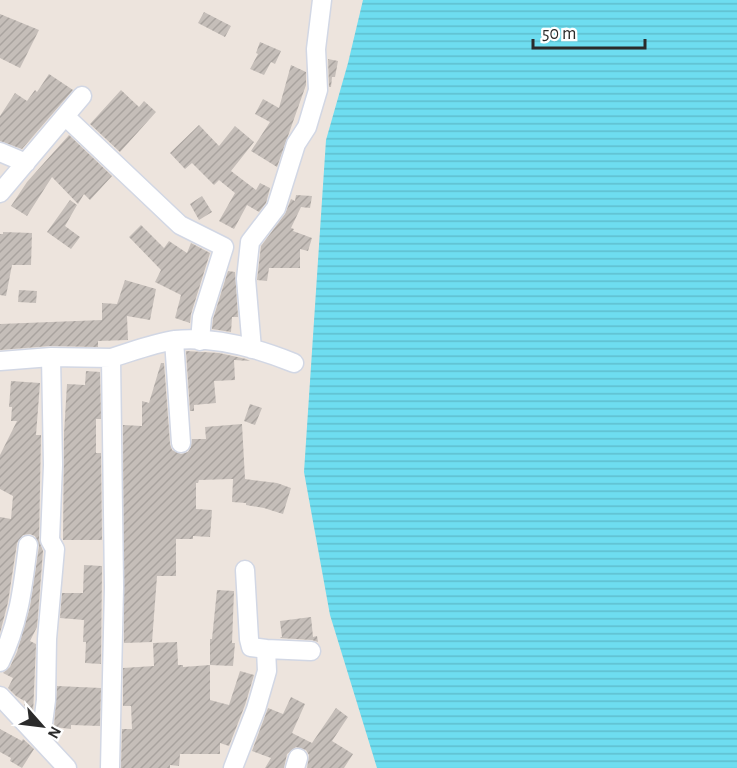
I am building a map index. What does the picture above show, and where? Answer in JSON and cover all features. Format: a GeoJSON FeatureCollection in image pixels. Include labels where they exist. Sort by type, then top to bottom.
{"type":"FeatureCollection","features":[{"type":"Feature","properties":{"kind":"street"},"geometry":{"type":"LineString","coordinates":[[252,349],[246,279],[250,242],[276,208],[296,144],[307,127],[318,90],[316,49],[322,0]]}},
{"type":"Feature","properties":{"kind":"street"},"geometry":{"type":"LineString","coordinates":[[0,193],[82,96]]}},
{"type":"Feature","properties":{"kind":"street"},"geometry":{"type":"LineString","coordinates":[[66,117],[180,225],[224,247],[202,317],[200,340]]}},
{"type":"Feature","properties":{"kind":"street"},"geometry":{"type":"LineString","coordinates":[[0,152],[26,163]]}},
{"type":"Feature","properties":{"kind":"street"},"geometry":{"type":"LineString","coordinates":[[0,361],[51,357],[111,358],[174,340],[200,340],[218,341],[252,349],[294,363]]}},
{"type":"Feature","properties":{"kind":"street"},"geometry":{"type":"LineString","coordinates":[[174,340],[182,443]]}},
{"type":"Feature","properties":{"kind":"street"},"geometry":{"type":"LineString","coordinates":[[41,740],[46,700],[47,639],[55,549],[50,540],[53,465],[51,357]]}},
{"type":"Feature","properties":{"kind":"street"},"geometry":{"type":"LineString","coordinates":[[110,768],[114,587],[111,358]]}},
{"type":"Feature","properties":{"kind":"street"},"geometry":{"type":"LineString","coordinates":[[0,662],[10,641],[22,598],[28,545]]}},
{"type":"Feature","properties":{"kind":"street"},"geometry":{"type":"LineString","coordinates":[[245,570],[250,647],[311,651]]}},
{"type":"Feature","properties":{"kind":"street"},"geometry":{"type":"LineString","coordinates":[[233,768],[253,718],[267,671],[266,649]]}},
{"type":"Feature","properties":{"kind":"street"},"geometry":{"type":"LineString","coordinates":[[0,696],[67,768]]}},
{"type":"Feature","properties":{"kind":"water"},"geometry":{"type":"Polygon","coordinates":[[[363,0],[737,0],[737,768],[377,768],[330,615],[304,472],[326,140],[363,0]]]}},
{"type":"Feature","properties":{"kind":"building"},"geometry":{"type":"Polygon","coordinates":[[[204,12],[231,26],[225,37],[198,23],[204,12]]]}},
{"type":"Feature","properties":{"kind":"building"},"geometry":{"type":"Polygon","coordinates":[[[0,14],[39,30],[20,68],[0,58],[0,14]]]}},
{"type":"Feature","properties":{"kind":"building"},"geometry":{"type":"Polygon","coordinates":[[[260,42],[281,51],[275,64],[271,62],[264,75],[250,69],[258,54],[256,53],[260,42]]]}},
{"type":"Feature","properties":{"kind":"building"},"geometry":{"type":"Polygon","coordinates":[[[328,59],[338,61],[331,87],[329,87],[328,59]]]}},
{"type":"Feature","properties":{"kind":"building"},"geometry":{"type":"Polygon","coordinates":[[[291,65],[306,72],[306,85],[277,167],[251,151],[270,122],[255,114],[263,99],[279,108],[291,65]]]}},
{"type":"Feature","properties":{"kind":"building"},"geometry":{"type":"Polygon","coordinates":[[[49,74],[73,90],[22,149],[0,141],[0,116],[15,93],[27,101],[35,90],[37,92],[49,74]]]}},
{"type":"Feature","properties":{"kind":"building"},"geometry":{"type":"Polygon","coordinates":[[[121,90],[139,107],[144,101],[156,112],[120,152],[90,124],[121,90]]]}},
{"type":"Feature","properties":{"kind":"building"},"geometry":{"type":"Polygon","coordinates":[[[199,125],[219,146],[235,126],[254,142],[231,171],[256,190],[260,183],[270,188],[266,203],[259,212],[247,205],[234,229],[219,221],[235,193],[219,180],[214,185],[192,163],[185,169],[170,153],[199,125]]]}},
{"type":"Feature","properties":{"kind":"building"},"geometry":{"type":"Polygon","coordinates":[[[69,135],[112,176],[90,200],[84,194],[78,204],[52,177],[27,216],[11,206],[27,182],[69,135]]]}},
{"type":"Feature","properties":{"kind":"building"},"geometry":{"type":"Polygon","coordinates":[[[296,195],[312,196],[310,208],[301,207],[291,228],[294,229],[293,231],[312,238],[308,251],[300,249],[300,268],[269,268],[267,281],[257,280],[261,246],[285,214],[291,199],[295,201],[296,195]]]}},
{"type":"Feature","properties":{"kind":"building"},"geometry":{"type":"Polygon","coordinates":[[[202,196],[212,212],[199,220],[190,204],[202,196]]]}},
{"type":"Feature","properties":{"kind":"building"},"geometry":{"type":"Polygon","coordinates":[[[70,200],[77,205],[65,226],[80,237],[71,249],[47,232],[70,200]]]}},
{"type":"Feature","properties":{"kind":"building"},"geometry":{"type":"Polygon","coordinates":[[[141,225],[164,248],[169,241],[187,253],[191,243],[210,253],[190,323],[175,318],[181,295],[155,282],[161,270],[129,237],[141,225]]]}},
{"type":"Feature","properties":{"kind":"building"},"geometry":{"type":"Polygon","coordinates":[[[3,232],[32,233],[31,265],[12,265],[6,296],[0,295],[0,234],[3,232]]]}},
{"type":"Feature","properties":{"kind":"building"},"geometry":{"type":"Polygon","coordinates":[[[228,271],[235,272],[238,317],[232,317],[231,332],[212,329],[228,271]]]}},
{"type":"Feature","properties":{"kind":"building"},"geometry":{"type":"Polygon","coordinates":[[[125,280],[156,289],[150,320],[127,316],[128,340],[98,341],[98,347],[50,346],[0,350],[0,324],[102,320],[102,303],[117,304],[125,280]]]}},
{"type":"Feature","properties":{"kind":"building"},"geometry":{"type":"Polygon","coordinates":[[[19,290],[37,291],[36,303],[18,302],[19,290]]]}},
{"type":"Feature","properties":{"kind":"building"},"geometry":{"type":"Polygon","coordinates":[[[186,351],[219,353],[250,361],[234,360],[235,380],[214,381],[216,403],[194,405],[194,411],[190,411],[186,351]]]}},
{"type":"Feature","properties":{"kind":"building"},"geometry":{"type":"Polygon","coordinates":[[[161,363],[164,363],[172,450],[181,454],[188,452],[192,439],[206,439],[205,427],[242,424],[245,479],[277,483],[291,488],[283,514],[246,505],[246,503],[232,502],[233,479],[199,480],[196,483],[196,509],[212,510],[210,537],[193,536],[193,539],[176,539],[176,576],[157,576],[152,642],[124,643],[123,425],[142,426],[142,401],[149,403],[161,363]]]}},
{"type":"Feature","properties":{"kind":"building"},"geometry":{"type":"Polygon","coordinates":[[[86,371],[100,372],[101,419],[96,419],[96,453],[101,453],[102,540],[63,540],[67,384],[85,385],[86,371]]]}},
{"type":"Feature","properties":{"kind":"building"},"geometry":{"type":"Polygon","coordinates":[[[11,381],[40,383],[36,435],[41,435],[39,540],[43,551],[37,627],[30,641],[36,644],[33,714],[24,705],[26,702],[8,688],[13,678],[3,673],[10,667],[17,652],[30,607],[39,546],[35,536],[30,534],[23,535],[17,543],[8,602],[0,633],[0,517],[11,519],[13,496],[0,489],[0,455],[17,421],[11,421],[12,407],[9,407],[11,381]]]}},
{"type":"Feature","properties":{"kind":"building"},"geometry":{"type":"Polygon","coordinates":[[[250,404],[262,408],[255,425],[244,421],[250,404]]]}},
{"type":"Feature","properties":{"kind":"building"},"geometry":{"type":"Polygon","coordinates":[[[84,565],[102,566],[101,664],[85,663],[84,620],[60,618],[62,593],[83,593],[84,565]]]}},
{"type":"Feature","properties":{"kind":"building"},"geometry":{"type":"Polygon","coordinates":[[[217,590],[234,591],[233,666],[210,665],[210,639],[212,639],[217,590]]]}},
{"type":"Feature","properties":{"kind":"building"},"geometry":{"type":"Polygon","coordinates":[[[311,617],[313,637],[317,636],[318,642],[280,638],[282,637],[280,621],[311,617]]]}},
{"type":"Feature","properties":{"kind":"building"},"geometry":{"type":"Polygon","coordinates":[[[177,642],[178,665],[183,665],[183,667],[210,665],[210,700],[229,705],[240,671],[254,675],[229,746],[220,743],[220,754],[180,754],[179,766],[170,765],[170,768],[121,768],[122,729],[132,729],[131,706],[123,706],[123,668],[154,666],[153,643],[177,642]]]}},
{"type":"Feature","properties":{"kind":"building"},"geometry":{"type":"Polygon","coordinates":[[[57,686],[101,688],[100,726],[71,725],[71,729],[54,727],[57,686]]]}},
{"type":"Feature","properties":{"kind":"building"},"geometry":{"type":"Polygon","coordinates":[[[291,697],[305,704],[292,733],[312,743],[336,708],[348,717],[332,741],[353,754],[344,768],[307,768],[309,755],[306,750],[296,747],[287,754],[284,768],[265,768],[271,758],[252,751],[268,708],[283,714],[291,697]]]}},
{"type":"Feature","properties":{"kind":"building"},"geometry":{"type":"Polygon","coordinates":[[[0,729],[22,741],[23,739],[34,749],[22,768],[0,752],[0,729]]]}}]}
